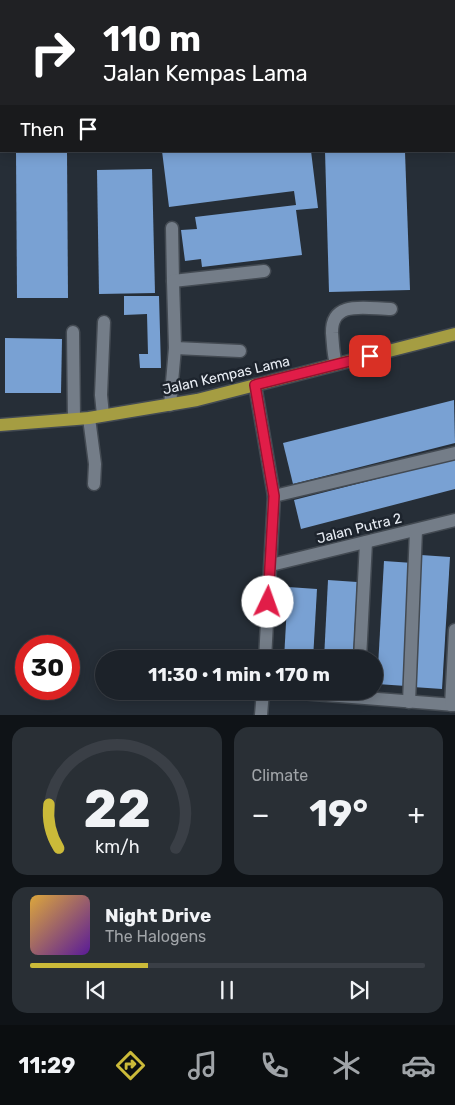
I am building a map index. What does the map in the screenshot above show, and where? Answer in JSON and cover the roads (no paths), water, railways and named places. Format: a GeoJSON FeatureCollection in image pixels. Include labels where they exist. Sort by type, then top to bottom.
{"type":"FeatureCollection","features":[{"type":"Feature","properties":{"kind":"main road","name":"Jalan Kempas Lama"},"geometry":{"type":"LineString","coordinates":[[0,425],[89,418],[198,400],[455,334]]}},
{"type":"Feature","properties":{"kind":"street"},"geometry":{"type":"LineString","coordinates":[[170,405],[175,348],[172,228]]}},
{"type":"Feature","properties":{"kind":"street"},"geometry":{"type":"LineString","coordinates":[[173,281],[264,271]]}},
{"type":"Feature","properties":{"kind":"street"},"geometry":{"type":"LineString","coordinates":[[336,364],[333,354],[332,323],[334,315],[342,310],[353,308],[391,309]]}},
{"type":"Feature","properties":{"kind":"street"},"geometry":{"type":"LineString","coordinates":[[103,416],[101,395],[104,322]]}},
{"type":"Feature","properties":{"kind":"street"},"geometry":{"type":"LineString","coordinates":[[74,332],[74,419]]}},
{"type":"Feature","properties":{"kind":"street"},"geometry":{"type":"LineString","coordinates":[[175,348],[240,351]]}},
{"type":"Feature","properties":{"kind":"street"},"geometry":{"type":"LineString","coordinates":[[255,385],[274,496],[266,650]]}},
{"type":"Feature","properties":{"kind":"street"},"geometry":{"type":"LineString","coordinates":[[89,418],[95,464],[94,484]]}},
{"type":"Feature","properties":{"kind":"street"},"geometry":{"type":"LineString","coordinates":[[274,496],[455,453]]}},
{"type":"Feature","properties":{"kind":"street","name":"Jalan Putra 2"},"geometry":{"type":"LineString","coordinates":[[271,565],[455,520]]}},
{"type":"Feature","properties":{"kind":"street"},"geometry":{"type":"LineString","coordinates":[[408,702],[416,530]]}},
{"type":"Feature","properties":{"kind":"street"},"geometry":{"type":"LineString","coordinates":[[360,650],[366,542]]}},
{"type":"Feature","properties":{"kind":"street"},"geometry":{"type":"LineString","coordinates":[[383,698],[408,702],[453,705],[455,630]]}},
{"type":"Feature","properties":{"kind":"street"},"geometry":{"type":"LineString","coordinates":[[261,715],[262,700]]}}]}
